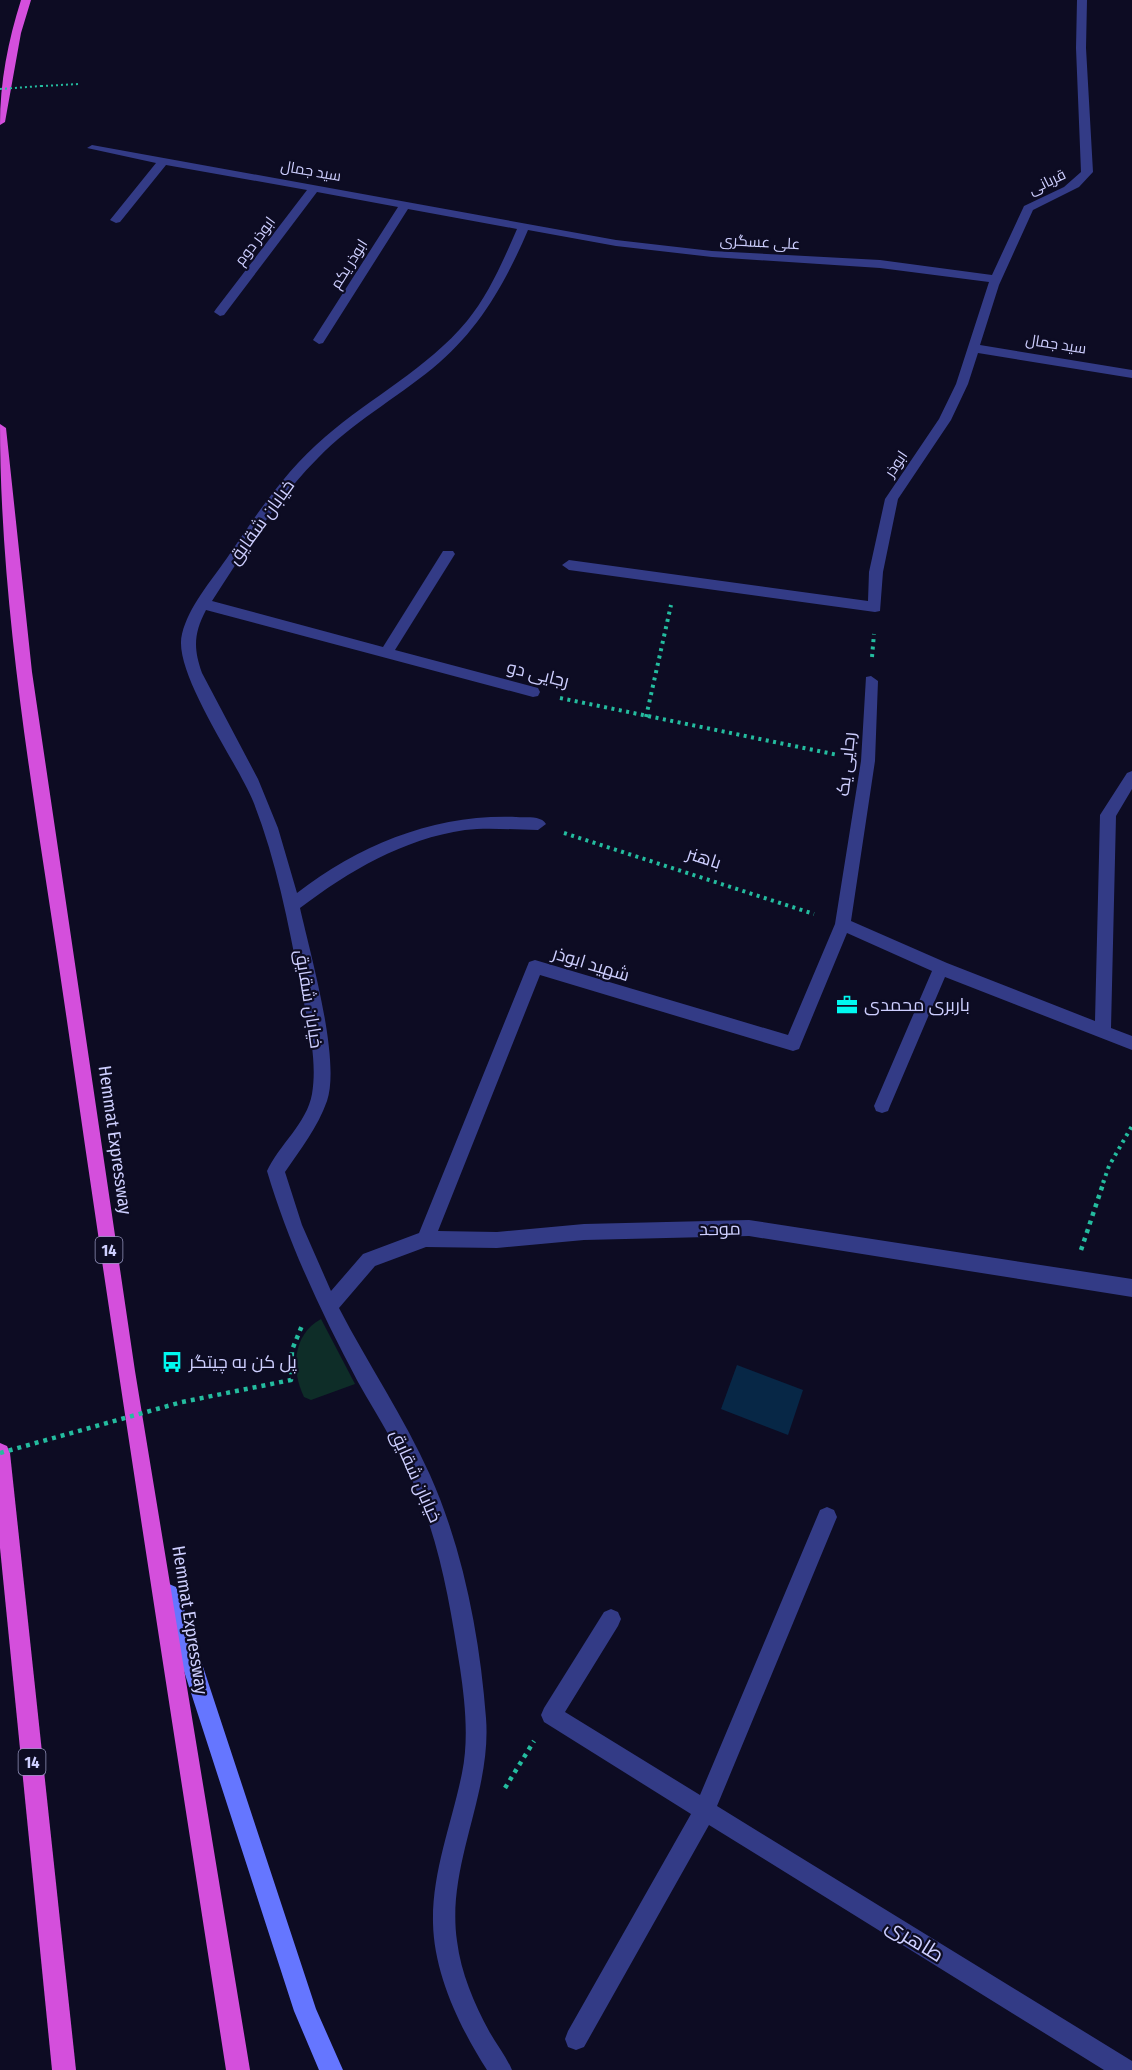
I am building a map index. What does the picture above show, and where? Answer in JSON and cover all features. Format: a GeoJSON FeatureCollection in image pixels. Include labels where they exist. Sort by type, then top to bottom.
{"type":"FeatureCollection","features":[{"type":"Feature","properties":{"kind":"highway"},"geometry":{"type":"LineString","coordinates":[[0,122],[16,33],[26,0]]}},
{"type":"Feature","properties":{"kind":"highway","name":"Hemmat Expressway"},"geometry":{"type":"LineString","coordinates":[[0,428],[26,684],[126,1371],[159,1564],[238,2070]]}},
{"type":"Feature","properties":{"kind":"highway","name":"14"},"geometry":{"type":"LineString","coordinates":[[0,1453],[64,2070]]}},
{"type":"Feature","properties":{"kind":"main road"},"geometry":{"type":"LineString","coordinates":[[159,1564],[305,2011],[331,2070]]}},
{"type":"Feature","properties":{"kind":"street","name":"قربانی"},"geometry":{"type":"LineString","coordinates":[[974,348],[996,279],[1028,208],[1072,188],[1082,181],[1087,172],[1081,48],[1082,0]]}},
{"type":"Feature","properties":{"kind":"street","name":"سید جمال"},"geometry":{"type":"LineString","coordinates":[[92,148],[524,226]]}},
{"type":"Feature","properties":{"kind":"street"},"geometry":{"type":"LineString","coordinates":[[116,220],[163,161]]}},
{"type":"Feature","properties":{"kind":"street","name":"ابوذر دوم"},"geometry":{"type":"LineString","coordinates":[[220,312],[314,188]]}},
{"type":"Feature","properties":{"kind":"street","name":"ابوذر یکم"},"geometry":{"type":"LineString","coordinates":[[319,340],[405,205]]}},
{"type":"Feature","properties":{"kind":"street","name":"علی عسگری"},"geometry":{"type":"LineString","coordinates":[[524,226],[616,243],[712,254],[880,264],[996,279]]}},
{"type":"Feature","properties":{"kind":"street","name":"خیابان شقایق"},"geometry":{"type":"LineString","coordinates":[[500,2070],[481,2042],[455,1979],[444,1925],[447,1879],[460,1817],[473,1772],[477,1722],[447,1550],[429,1496],[400,1437],[329,1306],[289,1218],[276,1171],[292,1148],[320,1096],[317,1031],[292,905],[252,781],[193,673],[186,644],[204,604],[262,517],[305,464],[331,439],[441,355],[475,320],[507,266],[524,226]]}},
{"type":"Feature","properties":{"kind":"street","name":"سید جمال"},"geometry":{"type":"LineString","coordinates":[[974,348],[1132,374]]}},
{"type":"Feature","properties":{"kind":"street","name":"ابوذر"},"geometry":{"type":"LineString","coordinates":[[875,607],[876,572],[892,500],[945,420],[962,384],[974,348]]}},
{"type":"Feature","properties":{"kind":"street"},"geometry":{"type":"LineString","coordinates":[[386,653],[447,554]]}},
{"type":"Feature","properties":{"kind":"street"},"geometry":{"type":"LineString","coordinates":[[569,565],[677,578],[875,607]]}},
{"type":"Feature","properties":{"kind":"street","name":"رجایی دو"},"geometry":{"type":"LineString","coordinates":[[204,604],[533,692]]}},
{"type":"Feature","properties":{"kind":"street","name":"رجایی یک"},"geometry":{"type":"LineString","coordinates":[[843,924],[868,761],[871,681]]}},
{"type":"Feature","properties":{"kind":"street"},"geometry":{"type":"LineString","coordinates":[[1103,1032],[1108,815],[1132,777]]}},
{"type":"Feature","properties":{"kind":"street"},"geometry":{"type":"LineString","coordinates":[[292,905],[321,882],[390,844],[465,824],[538,824]]}},
{"type":"Feature","properties":{"kind":"street"},"geometry":{"type":"LineString","coordinates":[[843,924],[940,968],[1132,1043]]}},
{"type":"Feature","properties":{"kind":"street","name":"شهید ابوذر"},"geometry":{"type":"LineString","coordinates":[[426,1239],[535,967],[793,1044],[843,924]]}},
{"type":"Feature","properties":{"kind":"street"},"geometry":{"type":"LineString","coordinates":[[882,1106],[940,968]]}},
{"type":"Feature","properties":{"kind":"street","name":"موحد"},"geometry":{"type":"LineString","coordinates":[[329,1306],[369,1260],[426,1239],[497,1240],[584,1232],[749,1228],[1132,1288]]}},
{"type":"Feature","properties":{"kind":"street"},"geometry":{"type":"LineString","coordinates":[[576,2039],[705,1810],[827,1517]]}},
{"type":"Feature","properties":{"kind":"street","name":"طاهری"},"geometry":{"type":"LineString","coordinates":[[611,1619],[551,1715],[1125,2070]]}},
{"type":"Feature","properties":{"kind":"path"},"geometry":{"type":"LineString","coordinates":[[0,89],[80,84]]}},
{"type":"Feature","properties":{"kind":"path"},"geometry":{"type":"LineString","coordinates":[[646,717],[677,578]]}},
{"type":"Feature","properties":{"kind":"path"},"geometry":{"type":"LineString","coordinates":[[871,681],[875,607]]}},
{"type":"Feature","properties":{"kind":"path","name":"رجایی دو"},"geometry":{"type":"LineString","coordinates":[[533,692],[868,761]]}},
{"type":"Feature","properties":{"kind":"path","name":"باهنر"},"geometry":{"type":"LineString","coordinates":[[538,824],[843,924]]}},
{"type":"Feature","properties":{"kind":"path"},"geometry":{"type":"LineString","coordinates":[[1071,1279],[1109,1166],[1132,1126]]}},
{"type":"Feature","properties":{"kind":"path"},"geometry":{"type":"LineString","coordinates":[[0,1453],[182,1402],[291,1380],[290,1359],[293,1338],[305,1321],[329,1306]]}},
{"type":"Feature","properties":{"kind":"green space"},"geometry":{"type":"Polygon","coordinates":[[[321,1319],[355,1384],[311,1400],[304,1397],[300,1387],[296,1365],[297,1354],[304,1334],[321,1319]]]}},
{"type":"Feature","properties":{"kind":"water"},"geometry":{"type":"Polygon","coordinates":[[[737,1365],[803,1390],[788,1435],[721,1409],[737,1365]]]}},
{"type":"Feature","properties":{"kind":"place","name":"باربری محمدی"},"geometry":{"type":"Point","coordinates":[847,1005]}},
{"type":"Feature","properties":{"kind":"place","name":"پل کن به چیتگر"},"geometry":{"type":"Point","coordinates":[172,1362]}}]}
